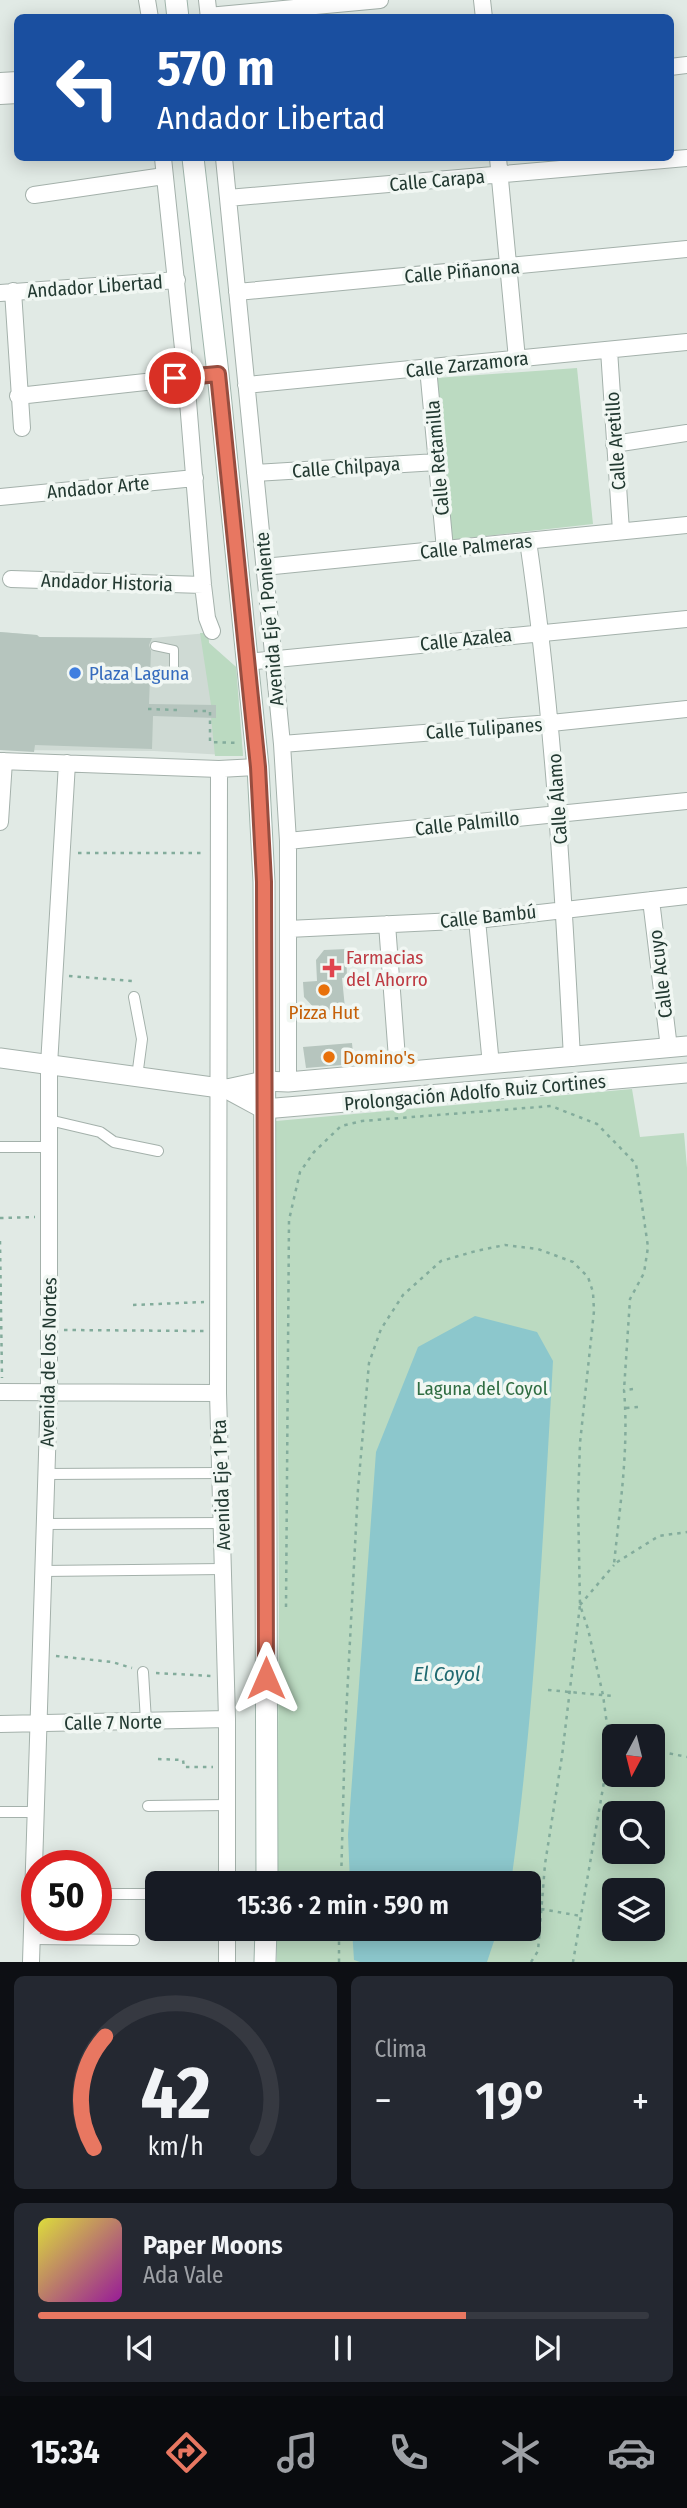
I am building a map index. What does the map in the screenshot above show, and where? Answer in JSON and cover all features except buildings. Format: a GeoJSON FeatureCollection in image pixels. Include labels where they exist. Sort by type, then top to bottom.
{"type":"FeatureCollection","features":[{"type":"Feature","properties":{"kind":"main road","name":"Avenida Eje 1 Poniente"},"geometry":{"type":"LineString","coordinates":[[193,161],[258,767],[264,882],[267,1871]]}},
{"type":"Feature","properties":{"kind":"main road"},"geometry":{"type":"LineString","coordinates":[[265,1941],[265,1962]]}},
{"type":"Feature","properties":{"kind":"street"},"geometry":{"type":"LineString","coordinates":[[208,11],[380,0]]}},
{"type":"Feature","properties":{"kind":"street"},"geometry":{"type":"LineString","coordinates":[[163,161],[177,280],[203,585],[207,618],[212,631]]}},
{"type":"Feature","properties":{"kind":"street","name":"Avenida Eje 1 Poniente"},"geometry":{"type":"LineString","coordinates":[[224,161],[282,744],[288,841],[288,1082]]}},
{"type":"Feature","properties":{"kind":"street"},"geometry":{"type":"LineString","coordinates":[[498,161],[517,359]]}},
{"type":"Feature","properties":{"kind":"street","name":"Calle Carapa"},"geometry":{"type":"LineString","coordinates":[[228,198],[652,161]]}},
{"type":"Feature","properties":{"kind":"street"},"geometry":{"type":"LineString","coordinates":[[34,195],[164,176]]}},
{"type":"Feature","properties":{"kind":"street","name":"Calle Piñanona"},"geometry":{"type":"LineString","coordinates":[[237,292],[687,249]]}},
{"type":"Feature","properties":{"kind":"street","name":"Andador Libertad"},"geometry":{"type":"LineString","coordinates":[[22,428],[7,292],[177,280]]}},
{"type":"Feature","properties":{"kind":"street","name":"Calle Zarzamora"},"geometry":{"type":"LineString","coordinates":[[246,385],[687,342]]}},
{"type":"Feature","properties":{"kind":"street","name":"Calle Aretillo"},"geometry":{"type":"LineString","coordinates":[[609,350],[621,531]]}},
{"type":"Feature","properties":{"kind":"street","name":"Calle Retamilla"},"geometry":{"type":"LineString","coordinates":[[428,368],[445,549]]}},
{"type":"Feature","properties":{"kind":"street"},"geometry":{"type":"LineString","coordinates":[[18,396],[218,374]]}},
{"type":"Feature","properties":{"kind":"street"},"geometry":{"type":"LineString","coordinates":[[614,444],[687,433]]}},
{"type":"Feature","properties":{"kind":"street","name":"Calle Chilpaya"},"geometry":{"type":"LineString","coordinates":[[255,473],[437,462]]}},
{"type":"Feature","properties":{"kind":"street","name":"Andador Arte"},"geometry":{"type":"LineString","coordinates":[[0,497],[195,478]]}},
{"type":"Feature","properties":{"kind":"street","name":"Calle Palmeras"},"geometry":{"type":"LineString","coordinates":[[264,567],[687,525]]}},
{"type":"Feature","properties":{"kind":"street","name":"Calle Álamo"},"geometry":{"type":"LineString","coordinates":[[528,541],[541,632],[559,814],[572,1058]]}},
{"type":"Feature","properties":{"kind":"street","name":"Andador Historia"},"geometry":{"type":"LineString","coordinates":[[11,579],[203,585]]}},
{"type":"Feature","properties":{"kind":"street","name":"Calle Azalea"},"geometry":{"type":"LineString","coordinates":[[246,662],[687,618]]}},
{"type":"Feature","properties":{"kind":"street","name":"Calle Tulipanes"},"geometry":{"type":"LineString","coordinates":[[282,744],[551,723],[687,709]]}},
{"type":"Feature","properties":{"kind":"street"},"geometry":{"type":"LineString","coordinates":[[0,822],[2,761],[219,769],[258,767]]}},
{"type":"Feature","properties":{"kind":"street","name":"Avenida de los Nortes"},"geometry":{"type":"LineString","coordinates":[[35,1850],[49,1391],[49,1065],[66,763]]}},
{"type":"Feature","properties":{"kind":"street","name":"Avenida Eje 1 Pta"},"geometry":{"type":"LineString","coordinates":[[219,769],[222,1088],[218,1393],[227,1719],[227,1871]]}},
{"type":"Feature","properties":{"kind":"street","name":"Calle Palmillo"},"geometry":{"type":"LineString","coordinates":[[288,841],[687,801]]}},
{"type":"Feature","properties":{"kind":"street","name":"Calle Bambú"},"geometry":{"type":"LineString","coordinates":[[288,929],[477,919],[687,896]]}},
{"type":"Feature","properties":{"kind":"street","name":"Calle Acuyo"},"geometry":{"type":"LineString","coordinates":[[651,900],[678,1047]]}},
{"type":"Feature","properties":{"kind":"street"},"geometry":{"type":"LineString","coordinates":[[477,919],[491,1065]]}},
{"type":"Feature","properties":{"kind":"street"},"geometry":{"type":"LineString","coordinates":[[387,924],[404,1072],[415,1097]]}},
{"type":"Feature","properties":{"kind":"street"},"geometry":{"type":"LineString","coordinates":[[134,998],[142,1039],[137,1077]]}},
{"type":"Feature","properties":{"kind":"street","name":"Prolongación Adolfo Ruiz Cortines"},"geometry":{"type":"LineString","coordinates":[[222,1088],[264,1081],[288,1082],[678,1047]]}},
{"type":"Feature","properties":{"kind":"street"},"geometry":{"type":"LineString","coordinates":[[0,1058],[222,1088],[264,1110]]}},
{"type":"Feature","properties":{"kind":"street"},"geometry":{"type":"LineString","coordinates":[[551,1060],[554,1085]]}},
{"type":"Feature","properties":{"kind":"street"},"geometry":{"type":"LineString","coordinates":[[687,1073],[687,1079]]}},
{"type":"Feature","properties":{"kind":"street","name":"Prolongación Adolfo Ruiz Cortines"},"geometry":{"type":"LineString","coordinates":[[264,1110],[687,1073]]}},
{"type":"Feature","properties":{"kind":"street"},"geometry":{"type":"LineString","coordinates":[[49,1120],[100,1132],[114,1142],[158,1151]]}},
{"type":"Feature","properties":{"kind":"street"},"geometry":{"type":"LineString","coordinates":[[0,1147],[49,1147]]}},
{"type":"Feature","properties":{"kind":"street"},"geometry":{"type":"LineString","coordinates":[[1,1392],[218,1393]]}},
{"type":"Feature","properties":{"kind":"street"},"geometry":{"type":"LineString","coordinates":[[46,1474],[220,1473]]}},
{"type":"Feature","properties":{"kind":"street"},"geometry":{"type":"LineString","coordinates":[[45,1524],[222,1523]]}},
{"type":"Feature","properties":{"kind":"street"},"geometry":{"type":"LineString","coordinates":[[43,1572],[223,1569]]}},
{"type":"Feature","properties":{"kind":"street"},"geometry":{"type":"LineString","coordinates":[[143,1672],[146,1721]]}},
{"type":"Feature","properties":{"kind":"street","name":"Calle 7 Norte"},"geometry":{"type":"LineString","coordinates":[[0,1724],[227,1719]]}},
{"type":"Feature","properties":{"kind":"street"},"geometry":{"type":"LineString","coordinates":[[148,1806],[227,1805]]}},
{"type":"Feature","properties":{"kind":"street"},"geometry":{"type":"LineString","coordinates":[[0,1812],[35,1812]]}},
{"type":"Feature","properties":{"kind":"street"},"geometry":{"type":"LineString","coordinates":[[112,1894],[145,1894]]}},
{"type":"Feature","properties":{"kind":"street"},"geometry":{"type":"LineString","coordinates":[[112,1940],[134,1940]]}},
{"type":"Feature","properties":{"kind":"street","name":"Avenida de los Nortes"},"geometry":{"type":"LineString","coordinates":[[30,1962],[31,1941]]}},
{"type":"Feature","properties":{"kind":"street"},"geometry":{"type":"LineString","coordinates":[[227,1941],[227,1962]]}},
{"type":"Feature","properties":{"kind":"lane"},"geometry":{"type":"LineString","coordinates":[[155,646],[167,646],[174,650],[174,671]]}},
{"type":"Feature","properties":{"kind":"path"},"geometry":{"type":"LineString","coordinates":[[148,709],[177,710]]}},
{"type":"Feature","properties":{"kind":"path"},"geometry":{"type":"LineString","coordinates":[[194,711],[210,711],[210,742],[242,743]]}},
{"type":"Feature","properties":{"kind":"path"},"geometry":{"type":"LineString","coordinates":[[61,853],[219,853]]}},
{"type":"Feature","properties":{"kind":"path"},"geometry":{"type":"LineString","coordinates":[[54,974],[132,981]]}},
{"type":"Feature","properties":{"kind":"path"},"geometry":{"type":"LineString","coordinates":[[286,1607],[289,1220],[300,1172],[314,1153],[341,1126],[362,1121],[551,1106],[597,1124],[636,1164],[648,1247],[644,1273],[630,1299],[624,1390],[626,1408],[623,1501],[614,1564]]}},
{"type":"Feature","properties":{"kind":"path"},"geometry":{"type":"LineString","coordinates":[[0,1218],[49,1216]]}},
{"type":"Feature","properties":{"kind":"path"},"geometry":{"type":"LineString","coordinates":[[0,1241],[1,1392]]}},
{"type":"Feature","properties":{"kind":"path"},"geometry":{"type":"LineString","coordinates":[[341,1871],[345,1735],[358,1489],[369,1363],[382,1329],[403,1295],[441,1261],[505,1245],[538,1249],[573,1262],[588,1277],[593,1292],[594,1311],[580,1443],[580,1605],[541,1909],[581,1916]]}},
{"type":"Feature","properties":{"kind":"path"},"geometry":{"type":"LineString","coordinates":[[133,1305],[218,1302]]}},
{"type":"Feature","properties":{"kind":"path"},"geometry":{"type":"LineString","coordinates":[[49,1330],[218,1331]]}},
{"type":"Feature","properties":{"kind":"path"},"geometry":{"type":"LineString","coordinates":[[624,1390],[633,1388]]}},
{"type":"Feature","properties":{"kind":"path"},"geometry":{"type":"LineString","coordinates":[[626,1408],[638,1407]]}},
{"type":"Feature","properties":{"kind":"path"},"geometry":{"type":"LineString","coordinates":[[580,1605],[614,1564],[659,1536],[687,1532]]}},
{"type":"Feature","properties":{"kind":"path"},"geometry":{"type":"LineString","coordinates":[[580,1605],[603,1695],[606,1724]]}},
{"type":"Feature","properties":{"kind":"path"},"geometry":{"type":"LineString","coordinates":[[548,1690],[612,1696]]}},
{"type":"Feature","properties":{"kind":"path"},"geometry":{"type":"LineString","coordinates":[[665,1752],[687,1758]]}},
{"type":"Feature","properties":{"kind":"path"},"geometry":{"type":"LineString","coordinates":[[158,1759],[184,1760],[184,1768],[227,1766]]}},
{"type":"Feature","properties":{"kind":"path"},"geometry":{"type":"LineString","coordinates":[[573,1962],[603,1787]]}},
{"type":"Feature","properties":{"kind":"path"},"geometry":{"type":"LineString","coordinates":[[339,1962],[340,1941]]}},
{"type":"Feature","properties":{"kind":"path"},"geometry":{"type":"LineString","coordinates":[[531,1962],[538,1951],[539,1941]]}},
{"type":"Feature","properties":{"kind":"shaded area","name":"Plaza Laguna"},"geometry":{"type":"Polygon","coordinates":[[[0,632],[40,637],[152,638],[208,633],[209,643],[236,667],[243,756],[154,751],[0,750],[0,632]]]}},
{"type":"Feature","properties":{"kind":"green space"},"geometry":{"type":"Polygon","coordinates":[[[577,368],[593,524],[450,540],[436,378],[577,368]]]}},
{"type":"Feature","properties":{"kind":"green space"},"geometry":{"type":"Polygon","coordinates":[[[200,633],[208,633],[209,643],[236,667],[243,756],[215,756],[211,717],[216,705],[211,705],[200,633]]]}},
{"type":"Feature","properties":{"kind":"green space","name":"Laguna del Coyol"},"geometry":{"type":"Polygon","coordinates":[[[632,1089],[640,1137],[684,1133],[687,1168],[687,1962],[277,1962],[277,1941],[541,1941],[541,1871],[277,1871],[279,1608],[276,1121],[632,1089]]]}},
{"type":"Feature","properties":{"kind":"water","name":"El Coyol"},"geometry":{"type":"Polygon","coordinates":[[[475,1316],[537,1332],[553,1361],[532,1688],[512,1871],[350,1871],[348,1835],[376,1452],[418,1347],[475,1316]]]}},
{"type":"Feature","properties":{"kind":"water"},"geometry":{"type":"Polygon","coordinates":[[[353,1941],[494,1941],[487,1962],[354,1960],[353,1941]]]}},
{"type":"Feature","properties":{"kind":"place","name":"Plaza Laguna"},"geometry":{"type":"Point","coordinates":[75,673]}},
{"type":"Feature","properties":{"kind":"place","name":"Farmacias del Ahorro"},"geometry":{"type":"Point","coordinates":[332,968]}},
{"type":"Feature","properties":{"kind":"place","name":"Pizza Hut"},"geometry":{"type":"Point","coordinates":[324,990]}},
{"type":"Feature","properties":{"kind":"place","name":"Domino's"},"geometry":{"type":"Point","coordinates":[329,1057]}},
{"type":"Feature","properties":{"kind":"route"},"geometry":{"type":"LineString","coordinates":[[175,378],[218,374],[258,767],[264,882],[266,1678]]}}]}
